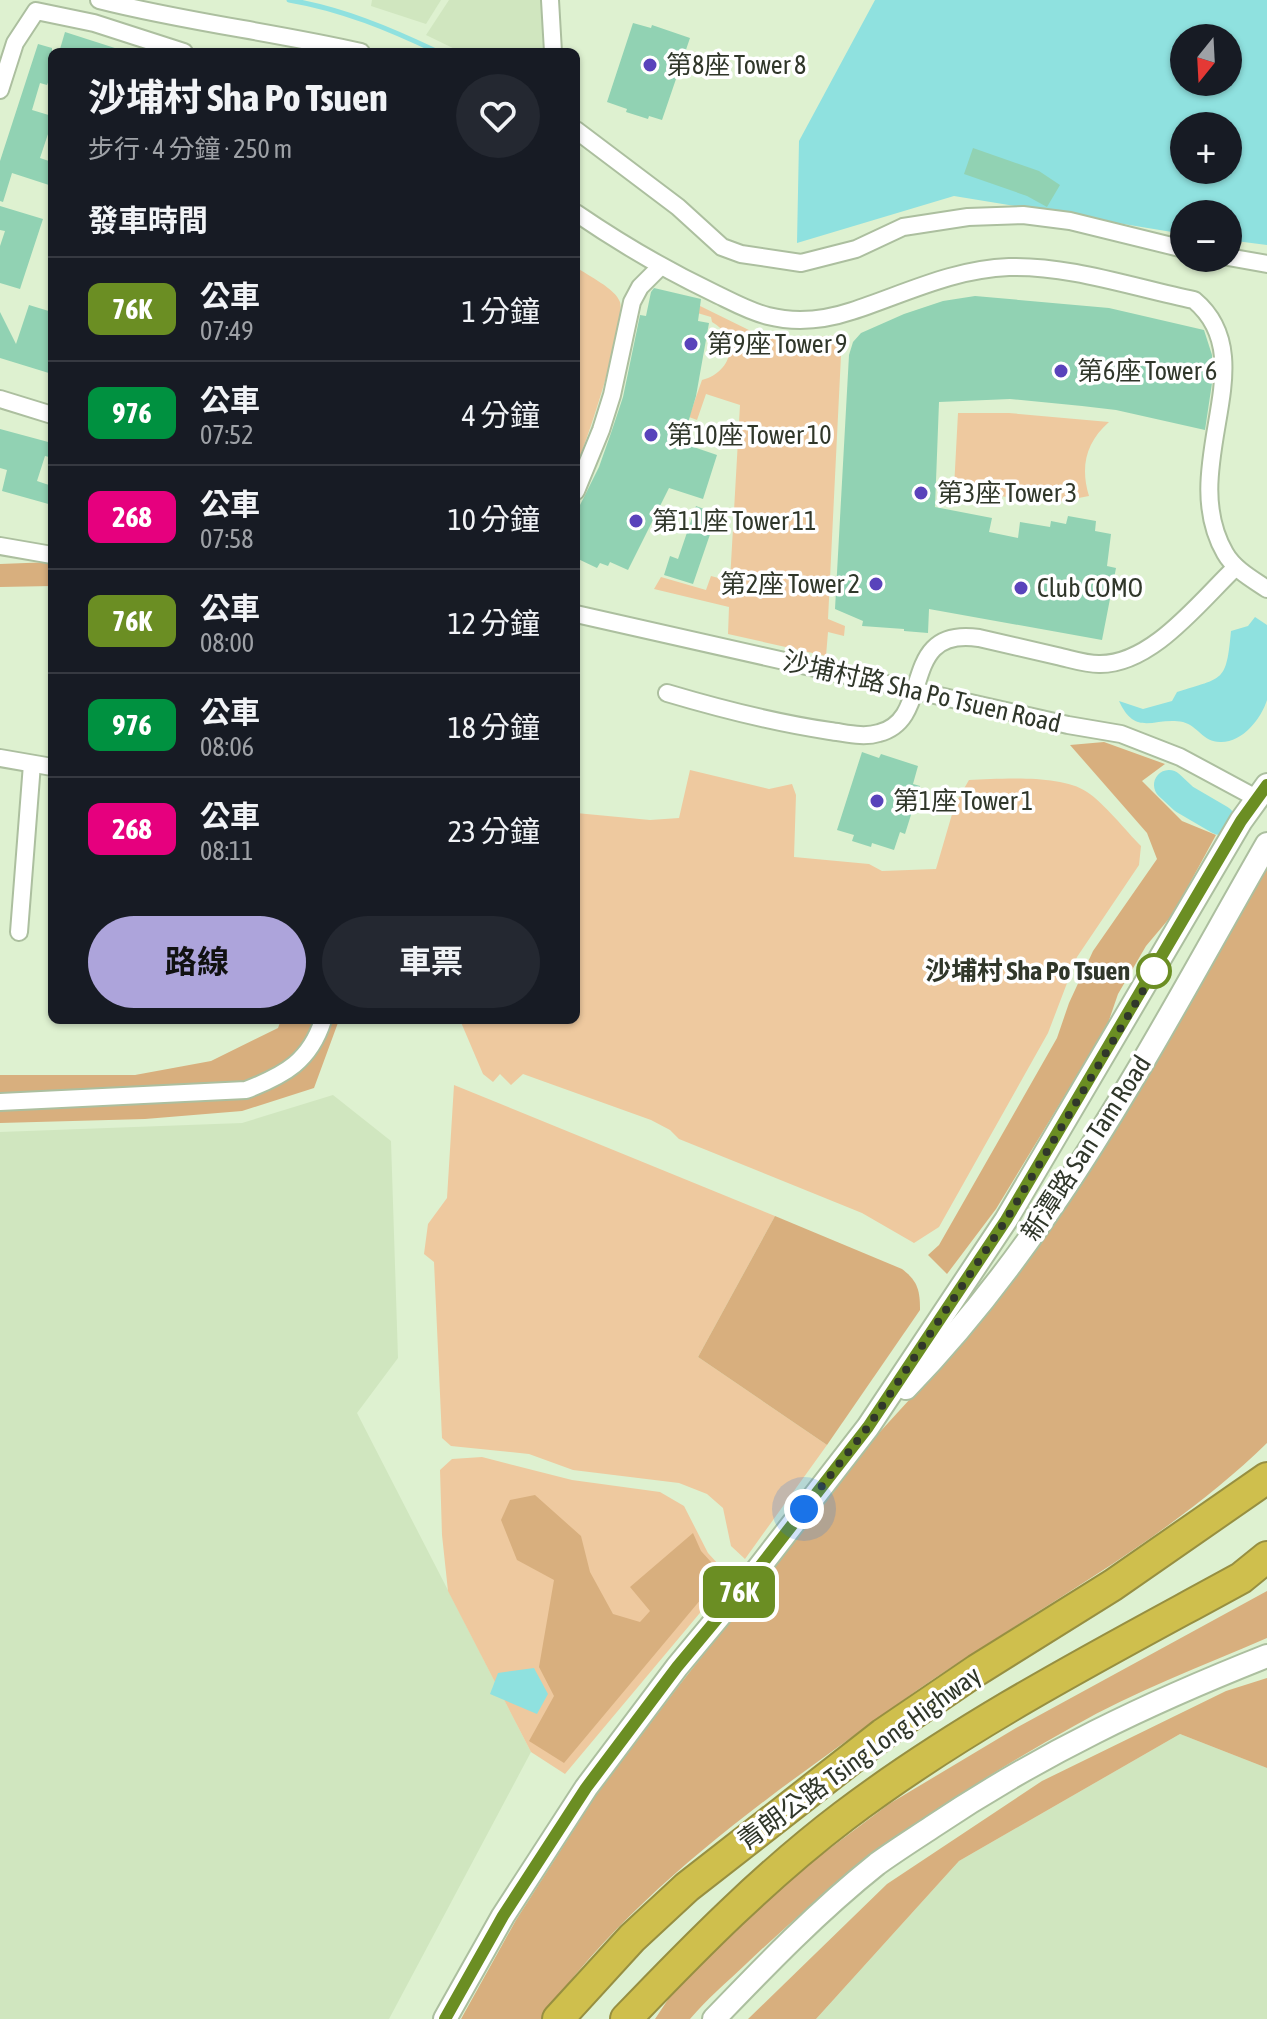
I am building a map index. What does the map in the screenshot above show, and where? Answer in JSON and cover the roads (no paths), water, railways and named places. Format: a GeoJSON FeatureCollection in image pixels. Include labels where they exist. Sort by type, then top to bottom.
{"type":"FeatureCollection","features":[{"type":"Feature","properties":{"kind":"highway","name":"青朗公路 Tsing Long Highway"},"geometry":{"type":"LineString","coordinates":[[558,2019],[632,1938],[687,1887],[883,1734],[977,1670],[1113,1585],[1263,1480]]}},
{"type":"Feature","properties":{"kind":"highway","name":"青朗公路 Tsing Long Highway"},"geometry":{"type":"LineString","coordinates":[[626,2019],[724,1919],[843,1816],[970,1730],[1254,1571],[1267,1557]]}},
{"type":"Feature","properties":{"kind":"street"},"geometry":{"type":"LineString","coordinates":[[99,0],[153,14],[344,48]]}},
{"type":"Feature","properties":{"kind":"street"},"geometry":{"type":"LineString","coordinates":[[550,0],[553,48]]}},
{"type":"Feature","properties":{"kind":"street"},"geometry":{"type":"LineString","coordinates":[[0,90],[15,43],[36,11],[94,23],[172,48]]}},
{"type":"Feature","properties":{"kind":"street"},"geometry":{"type":"LineString","coordinates":[[580,133],[678,207],[722,247],[741,254],[801,263],[856,249],[903,227],[968,217],[1023,215],[1070,221],[1170,246]]}},
{"type":"Feature","properties":{"kind":"street"},"geometry":{"type":"LineString","coordinates":[[580,216],[660,267],[744,308],[769,316],[796,320],[823,318],[958,274],[1010,267],[1036,268],[1194,300],[1212,308],[1234,329]]}},
{"type":"Feature","properties":{"kind":"street"},"geometry":{"type":"LineString","coordinates":[[1242,260],[1267,264]]}},
{"type":"Feature","properties":{"kind":"street"},"geometry":{"type":"LineString","coordinates":[[580,481],[612,395],[632,302],[640,287],[660,267]]}},
{"type":"Feature","properties":{"kind":"street"},"geometry":{"type":"LineString","coordinates":[[0,399],[48,414]]}},
{"type":"Feature","properties":{"kind":"street"},"geometry":{"type":"LineString","coordinates":[[1229,449],[1213,500],[1218,537],[1236,567],[1267,589]]}},
{"type":"Feature","properties":{"kind":"street"},"geometry":{"type":"LineString","coordinates":[[0,546],[48,554]]}},
{"type":"Feature","properties":{"kind":"street"},"geometry":{"type":"LineString","coordinates":[[667,693],[758,718],[864,736],[882,733],[897,724],[908,710],[925,658],[935,646],[949,638],[964,636],[1079,662],[1101,664],[1123,661],[1143,653],[1161,639],[1236,567]]}},
{"type":"Feature","properties":{"kind":"street","name":"沙埔村路 Sha Po Tsuen Road"},"geometry":{"type":"LineString","coordinates":[[580,615],[1068,725],[1121,734],[1264,795]]}},
{"type":"Feature","properties":{"kind":"street"},"geometry":{"type":"LineString","coordinates":[[0,758],[48,766]]}},
{"type":"Feature","properties":{"kind":"street"},"geometry":{"type":"LineString","coordinates":[[19,932],[32,764]]}},
{"type":"Feature","properties":{"kind":"street","name":"新潭路 San Tam Road"},"geometry":{"type":"LineString","coordinates":[[445,2019],[503,1916],[586,1788],[868,1427],[1006,1220],[1241,821],[1264,795]]}},
{"type":"Feature","properties":{"kind":"street","name":"新潭路 San Tam Road"},"geometry":{"type":"LineString","coordinates":[[868,1427],[944,1349],[1030,1238],[1128,1086],[1267,844]]}},
{"type":"Feature","properties":{"kind":"street"},"geometry":{"type":"LineString","coordinates":[[0,1102],[246,1090],[277,1078],[302,1060],[318,1037],[322,1024]]}},
{"type":"Feature","properties":{"kind":"street"},"geometry":{"type":"LineString","coordinates":[[714,2019],[792,1940],[878,1864],[963,1806],[1053,1751],[1142,1707],[1267,1656]]}},
{"type":"Feature","properties":{"kind":"water"},"geometry":{"type":"Polygon","coordinates":[[[875,0],[1267,0],[1267,245],[1242,242],[1242,200],[1170,200],[1170,232],[954,196],[797,243],[799,141],[875,0]]]}},
{"type":"Feature","properties":{"kind":"water"},"geometry":{"type":"Polygon","coordinates":[[[1255,617],[1267,625],[1267,700],[1260,715],[1243,734],[1228,741],[1214,741],[1183,722],[1139,722],[1125,712],[1119,701],[1143,709],[1172,701],[1177,692],[1220,675],[1227,660],[1231,631],[1248,626],[1255,617]]]}},
{"type":"Feature","properties":{"kind":"water"},"geometry":{"type":"Polygon","coordinates":[[[534,1668],[548,1694],[537,1714],[490,1694],[498,1673],[534,1668]]]}},
{"type":"Feature","properties":{"kind":"waterway"},"geometry":{"type":"LineString","coordinates":[[289,0],[365,21],[430,48]]}},
{"type":"Feature","properties":{"kind":"waterway"},"geometry":{"type":"LineString","coordinates":[[1169,785],[1184,799],[1220,820]]}},
{"type":"Feature","properties":{"kind":"place","name":"第8座 Tower 8"},"geometry":{"type":"Point","coordinates":[650,65]}},
{"type":"Feature","properties":{"kind":"place","name":"第9座 Tower 9"},"geometry":{"type":"Point","coordinates":[691,344]}},
{"type":"Feature","properties":{"kind":"place","name":"第6座 Tower 6"},"geometry":{"type":"Point","coordinates":[1061,371]}},
{"type":"Feature","properties":{"kind":"place","name":"第10座 Tower 10"},"geometry":{"type":"Point","coordinates":[651,435]}},
{"type":"Feature","properties":{"kind":"place","name":"第3座 Tower 3"},"geometry":{"type":"Point","coordinates":[921,493]}},
{"type":"Feature","properties":{"kind":"place","name":"第11座 Tower 11"},"geometry":{"type":"Point","coordinates":[636,521]}},
{"type":"Feature","properties":{"kind":"place","name":"第2座 Tower 2"},"geometry":{"type":"Point","coordinates":[876,584]}},
{"type":"Feature","properties":{"kind":"place","name":"Club COMO"},"geometry":{"type":"Point","coordinates":[1021,588]}},
{"type":"Feature","properties":{"kind":"place","name":"第1座 Tower 1"},"geometry":{"type":"Point","coordinates":[877,801]}},
{"type":"Feature","properties":{"kind":"place","name":"沙埔村 Sha Po Tsuen"},"geometry":{"type":"Point","coordinates":[1154,971]}}]}
